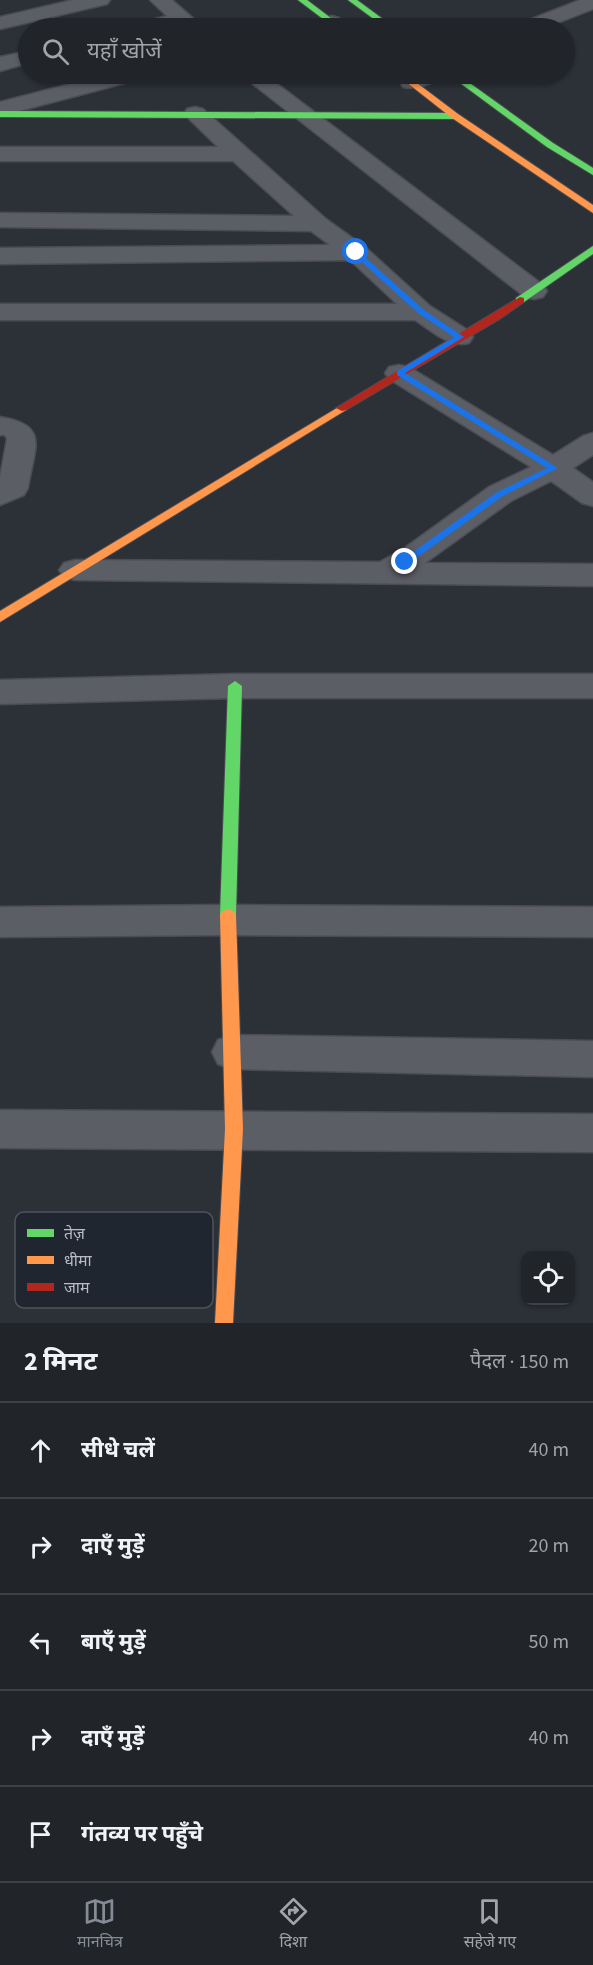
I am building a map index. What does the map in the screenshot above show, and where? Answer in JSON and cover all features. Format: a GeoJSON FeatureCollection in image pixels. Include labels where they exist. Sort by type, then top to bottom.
{"type":"FeatureCollection","features":[{"type":"Feature","properties":{"kind":"street"},"geometry":{"type":"LineString","coordinates":[[22,18],[100,0]]}},
{"type":"Feature","properties":{"kind":"street"},"geometry":{"type":"LineString","coordinates":[[160,0],[180,18]]}},
{"type":"Feature","properties":{"kind":"street"},"geometry":{"type":"LineString","coordinates":[[302,0],[326,18]]}},
{"type":"Feature","properties":{"kind":"street"},"geometry":{"type":"LineString","coordinates":[[352,0],[377,18]]}},
{"type":"Feature","properties":{"kind":"street"},"geometry":{"type":"LineString","coordinates":[[553,18],[591,4]]}},
{"type":"Feature","properties":{"kind":"street"},"geometry":{"type":"LineString","coordinates":[[0,23],[18,19]]}},
{"type":"Feature","properties":{"kind":"street"},"geometry":{"type":"LineString","coordinates":[[0,64],[18,60]]}},
{"type":"Feature","properties":{"kind":"street"},"geometry":{"type":"LineString","coordinates":[[0,112],[97,84]]}},
{"type":"Feature","properties":{"kind":"street"},"geometry":{"type":"LineString","coordinates":[[264,84],[534,291]]}},
{"type":"Feature","properties":{"kind":"street"},"geometry":{"type":"LineString","coordinates":[[413,84],[455,116],[593,210]]}},
{"type":"Feature","properties":{"kind":"street"},"geometry":{"type":"LineString","coordinates":[[466,84],[550,145],[593,172]]}},
{"type":"Feature","properties":{"kind":"street"},"geometry":{"type":"LineString","coordinates":[[0,112],[455,116]]}},
{"type":"Feature","properties":{"kind":"street"},"geometry":{"type":"LineString","coordinates":[[195,114],[317,224],[356,252],[421,312],[460,337]]}},
{"type":"Feature","properties":{"kind":"street"},"geometry":{"type":"LineString","coordinates":[[0,154],[239,154]]}},
{"type":"Feature","properties":{"kind":"street"},"geometry":{"type":"LineString","coordinates":[[0,220],[317,224]]}},
{"type":"Feature","properties":{"kind":"street"},"geometry":{"type":"LineString","coordinates":[[0,617],[460,337],[534,291],[593,249]]}},
{"type":"Feature","properties":{"kind":"street"},"geometry":{"type":"LineString","coordinates":[[0,256],[356,252]]}},
{"type":"Feature","properties":{"kind":"street"},"geometry":{"type":"LineString","coordinates":[[0,312],[421,312]]}},
{"type":"Feature","properties":{"kind":"street"},"geometry":{"type":"LineString","coordinates":[[399,373],[553,468],[593,496]]}},
{"type":"Feature","properties":{"kind":"street"},"geometry":{"type":"LineString","coordinates":[[0,426],[13,428],[20,433],[21,440],[13,488],[0,495]]}},
{"type":"Feature","properties":{"kind":"street"},"geometry":{"type":"LineString","coordinates":[[384,574],[417,554],[500,494],[553,468],[593,442]]}},
{"type":"Feature","properties":{"kind":"street"},"geometry":{"type":"LineString","coordinates":[[75,570],[593,575]]}},
{"type":"Feature","properties":{"kind":"street"},"geometry":{"type":"LineString","coordinates":[[224,1323],[234,1129],[228,920],[235,686]]}},
{"type":"Feature","properties":{"kind":"street"},"geometry":{"type":"LineString","coordinates":[[0,692],[235,686],[593,686]]}},
{"type":"Feature","properties":{"kind":"street"},"geometry":{"type":"LineString","coordinates":[[0,922],[228,920],[593,922]]}},
{"type":"Feature","properties":{"kind":"street"},"geometry":{"type":"LineString","coordinates":[[232,1052],[593,1059]]}},
{"type":"Feature","properties":{"kind":"street"},"geometry":{"type":"LineString","coordinates":[[0,1129],[593,1132]]}},
{"type":"Feature","properties":{"kind":"traffic: fast"},"geometry":{"type":"LineString","coordinates":[[302,0],[326,18]]}},
{"type":"Feature","properties":{"kind":"traffic: fast"},"geometry":{"type":"LineString","coordinates":[[352,0],[377,18]]}},
{"type":"Feature","properties":{"kind":"traffic: fast"},"geometry":{"type":"LineString","coordinates":[[466,84],[550,145],[593,172]]}},
{"type":"Feature","properties":{"kind":"traffic: fast"},"geometry":{"type":"LineString","coordinates":[[0,114],[455,116]]}},
{"type":"Feature","properties":{"kind":"traffic: fast"},"geometry":{"type":"LineString","coordinates":[[520,300],[593,249]]}},
{"type":"Feature","properties":{"kind":"traffic: fast"},"geometry":{"type":"LineString","coordinates":[[228,915],[235,686]]}},
{"type":"Feature","properties":{"kind":"traffic: slow"},"geometry":{"type":"LineString","coordinates":[[413,84],[455,116],[593,210]]}},
{"type":"Feature","properties":{"kind":"traffic: slow"},"geometry":{"type":"LineString","coordinates":[[0,617],[342,408]]}},
{"type":"Feature","properties":{"kind":"traffic: slow"},"geometry":{"type":"LineString","coordinates":[[224,1323],[234,1129],[228,915]]}},
{"type":"Feature","properties":{"kind":"traffic: jam"},"geometry":{"type":"LineString","coordinates":[[342,408],[494,318],[520,300]]}},
{"type":"Feature","properties":{"kind":"route"},"geometry":{"type":"LineString","coordinates":[[356,252],[421,312],[460,337],[399,373],[553,468],[500,494],[405,562]]}}]}
